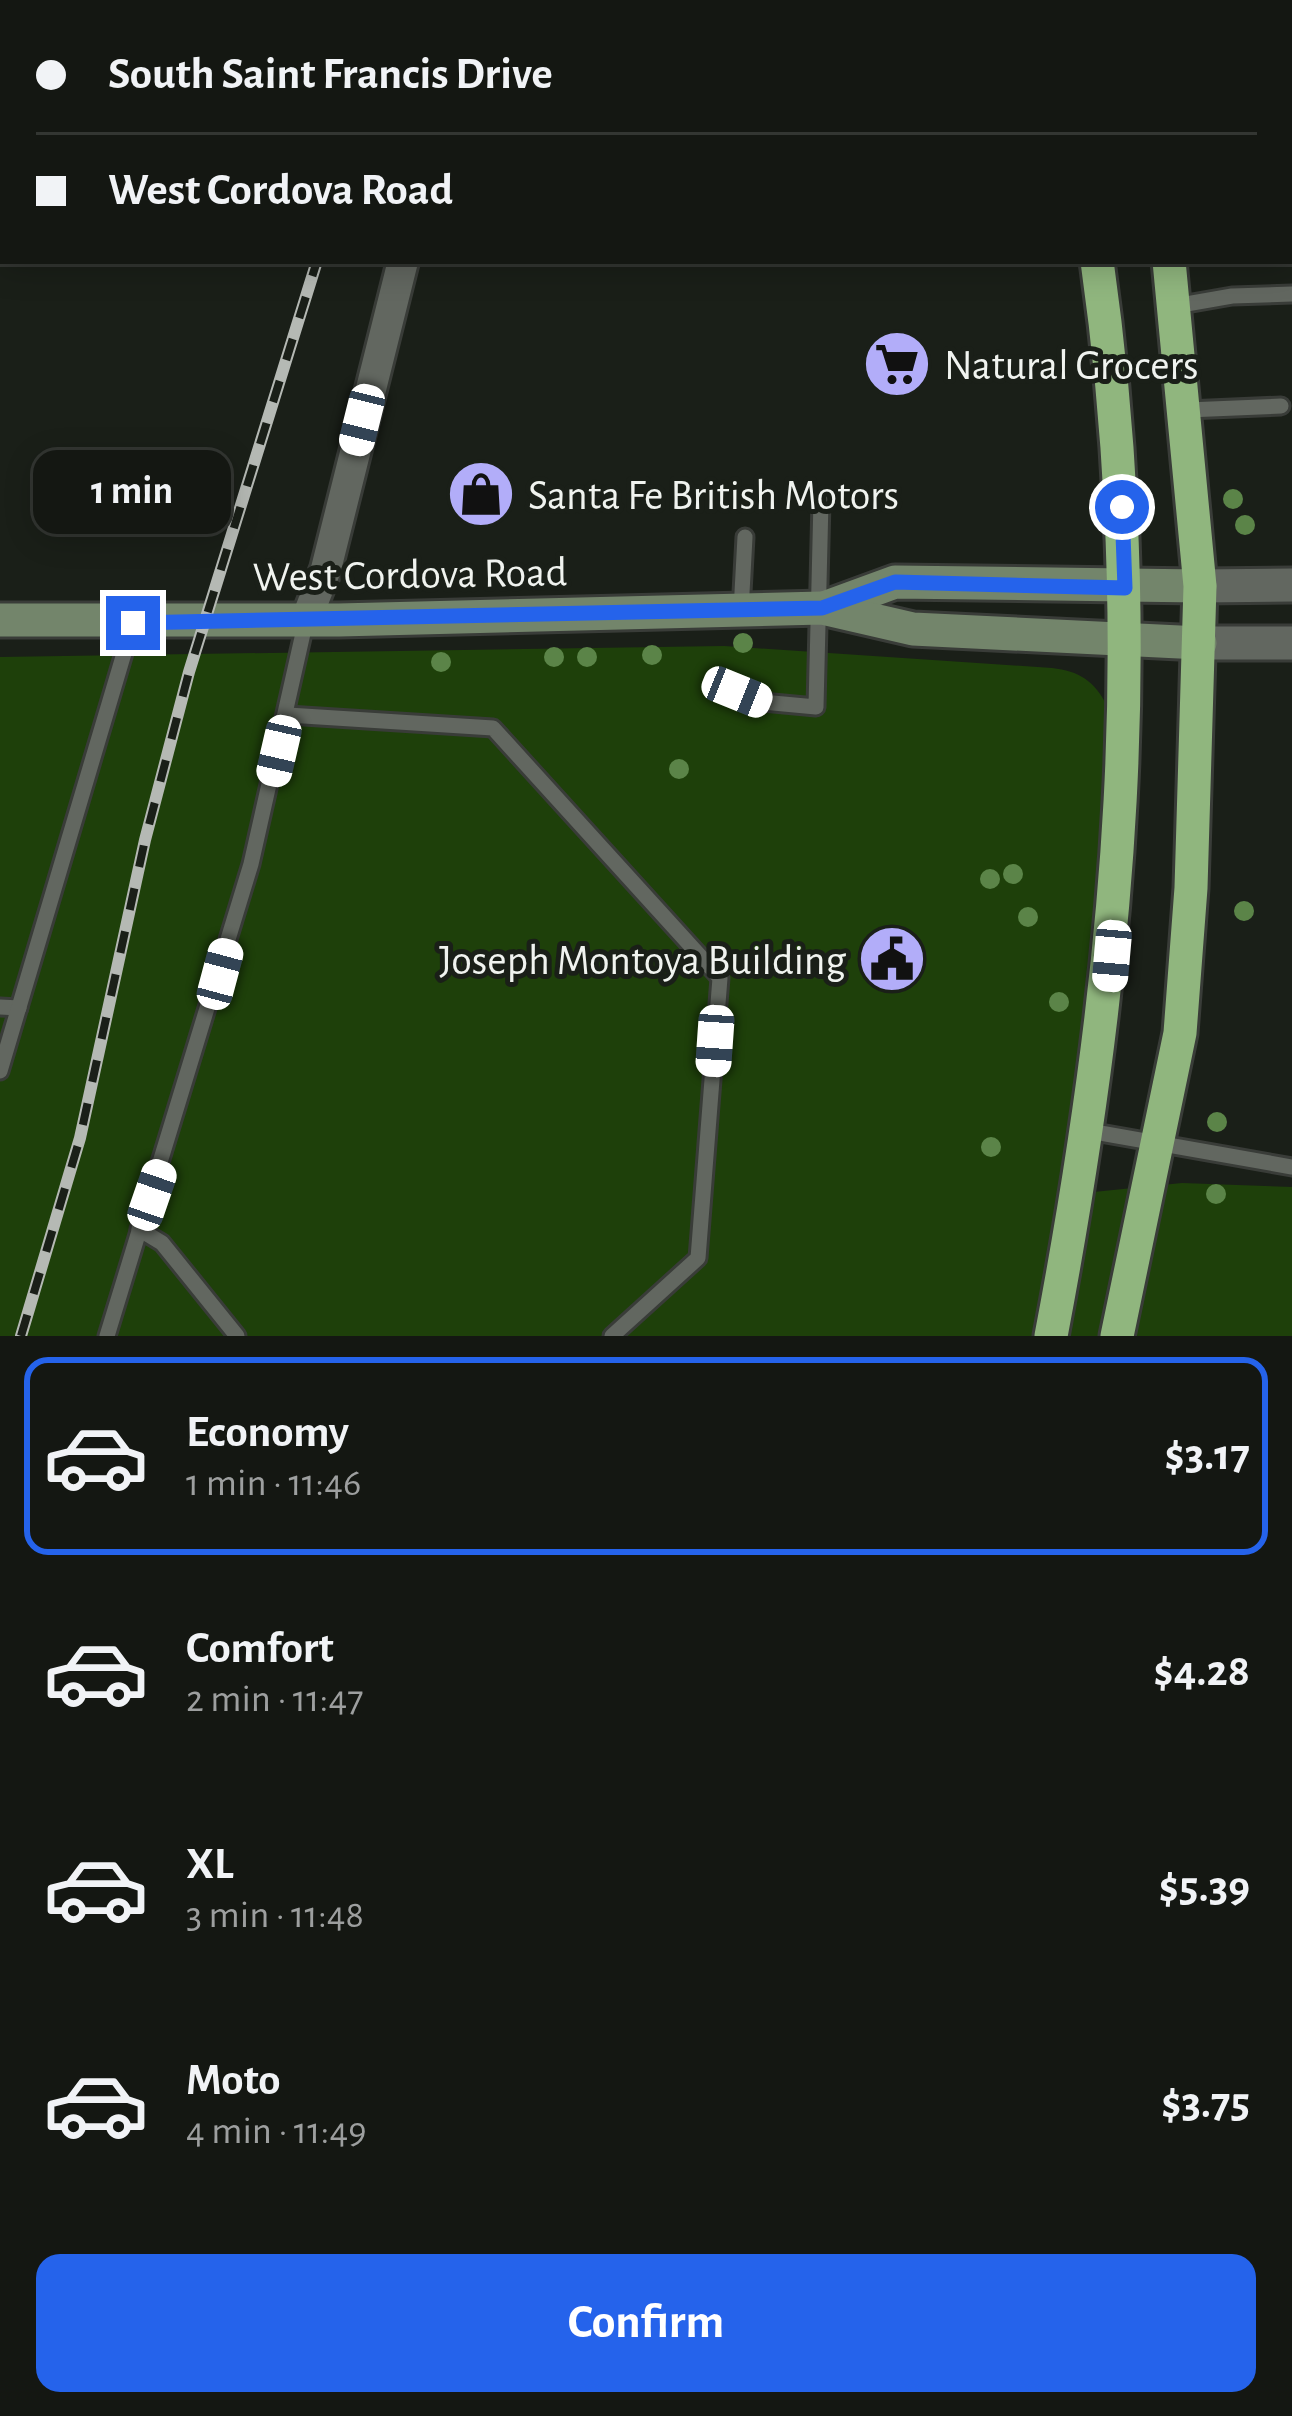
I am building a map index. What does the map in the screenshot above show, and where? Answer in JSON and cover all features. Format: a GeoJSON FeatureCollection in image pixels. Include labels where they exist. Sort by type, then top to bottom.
{"type":"FeatureCollection","features":[{"type":"Feature","properties":{"kind":"highway"},"geometry":{"type":"LineString","coordinates":[[1051,1336],[1089,1131],[1118,891],[1127,642],[1117,424],[1097,264]]}},
{"type":"Feature","properties":{"kind":"highway"},"geometry":{"type":"LineString","coordinates":[[1117,1336],[1153,1141],[1180,1033],[1191,888],[1200,586],[1187,410],[1169,264]]}},
{"type":"Feature","properties":{"kind":"main road","name":"West Cordova Road"},"geometry":{"type":"LineString","coordinates":[[822,608],[895,582],[1200,586]]}},
{"type":"Feature","properties":{"kind":"main road","name":"West Cordova Road"},"geometry":{"type":"LineString","coordinates":[[0,620],[133,623],[822,608],[913,628],[1200,643]]}},
{"type":"Feature","properties":{"kind":"street"},"geometry":{"type":"LineString","coordinates":[[306,620],[326,568],[402,264]]}},
{"type":"Feature","properties":{"kind":"street","name":"West Cordova Road"},"geometry":{"type":"LineString","coordinates":[[1200,586],[1292,585]]}},
{"type":"Feature","properties":{"kind":"street","name":"West Cordova Road"},"geometry":{"type":"LineString","coordinates":[[1200,643],[1292,643]]}},
{"type":"Feature","properties":{"kind":"lane"},"geometry":{"type":"LineString","coordinates":[[1175,306],[1232,296],[1292,294]]}},
{"type":"Feature","properties":{"kind":"lane"},"geometry":{"type":"LineString","coordinates":[[1187,410],[1281,406]]}},
{"type":"Feature","properties":{"kind":"lane"},"geometry":{"type":"LineString","coordinates":[[737,692],[762,702],[816,707],[821,501]]}},
{"type":"Feature","properties":{"kind":"lane"},"geometry":{"type":"LineString","coordinates":[[741,610],[745,537]]}},
{"type":"Feature","properties":{"kind":"lane"},"geometry":{"type":"LineString","coordinates":[[107,1336],[210,1010],[288,715],[306,620]]}},
{"type":"Feature","properties":{"kind":"lane"},"geometry":{"type":"LineString","coordinates":[[0,1071],[133,623]]}},
{"type":"Feature","properties":{"kind":"lane"},"geometry":{"type":"LineString","coordinates":[[288,715],[494,728],[720,977],[698,1258],[612,1336]]}},
{"type":"Feature","properties":{"kind":"lane"},"geometry":{"type":"LineString","coordinates":[[0,1007],[19,1008]]}},
{"type":"Feature","properties":{"kind":"lane"},"geometry":{"type":"LineString","coordinates":[[1089,1131],[1292,1168]]}},
{"type":"Feature","properties":{"kind":"lane"},"geometry":{"type":"LineString","coordinates":[[139,1229],[162,1243],[237,1336]]}},
{"type":"Feature","properties":{"kind":"green space"},"geometry":{"type":"Polygon","coordinates":[[[724,646],[1052,668],[1078,675],[1097,690],[1107,706],[1107,859],[1064,1195],[1182,1183],[1292,1187],[1292,1336],[0,1336],[0,657],[724,646]]]}},
{"type":"Feature","properties":{"kind":"railway"},"geometry":{"type":"LineString","coordinates":[[21,1336],[80,1138],[145,840],[189,672],[316,264]]}},
{"type":"Feature","properties":{"kind":"place","name":"Natural Grocers"},"geometry":{"type":"Point","coordinates":[897,364]}},
{"type":"Feature","properties":{"kind":"place","name":"Santa Fe British Motors"},"geometry":{"type":"Point","coordinates":[481,494]}},
{"type":"Feature","properties":{"kind":"place","name":"Joseph Montoya Building"},"geometry":{"type":"Point","coordinates":[892,959]}},
{"type":"Feature","properties":{"kind":"route"},"geometry":{"type":"LineString","coordinates":[[133,623],[822,608],[895,582],[1125,588],[1122,507]]}}]}
